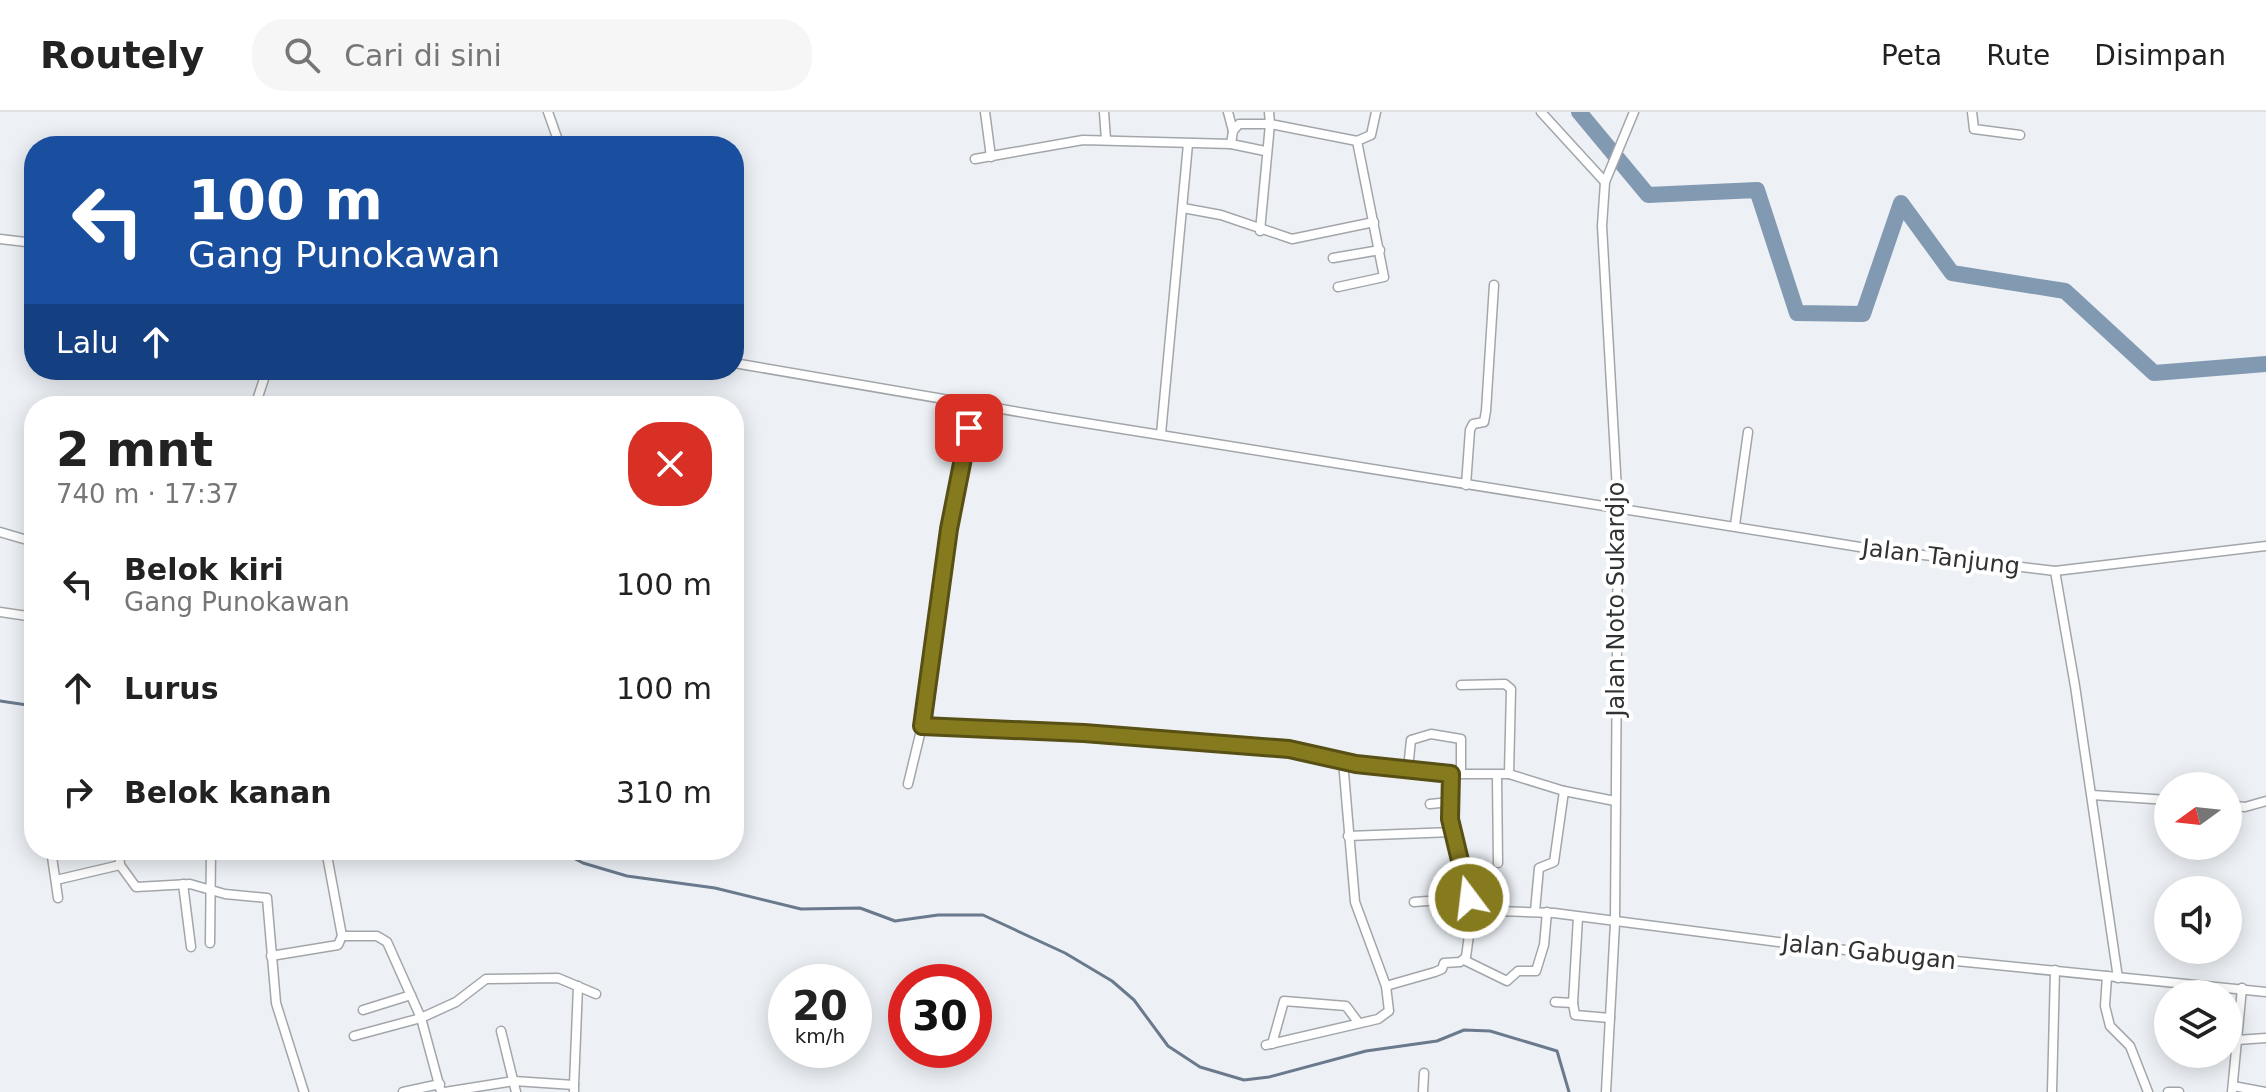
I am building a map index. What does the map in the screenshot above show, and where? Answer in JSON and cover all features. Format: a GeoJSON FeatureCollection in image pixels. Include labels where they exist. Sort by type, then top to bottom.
{"type":"FeatureCollection","features":[{"type":"Feature","properties":{"kind":"street"},"geometry":{"type":"LineString","coordinates":[[548,112],[556,136]]}},
{"type":"Feature","properties":{"kind":"street"},"geometry":{"type":"LineString","coordinates":[[985,112],[991,157]]}},
{"type":"Feature","properties":{"kind":"street"},"geometry":{"type":"LineString","coordinates":[[1104,112],[1106,140]]}},
{"type":"Feature","properties":{"kind":"street"},"geometry":{"type":"LineString","coordinates":[[1228,112],[1233,131],[1231,144]]}},
{"type":"Feature","properties":{"kind":"street"},"geometry":{"type":"LineString","coordinates":[[1260,231],[1269,112]]}},
{"type":"Feature","properties":{"kind":"street"},"geometry":{"type":"LineString","coordinates":[[1233,131],[1239,124],[1270,124],[1357,141],[1371,135],[1376,112]]}},
{"type":"Feature","properties":{"kind":"street"},"geometry":{"type":"LineString","coordinates":[[1541,112],[1605,182]]}},
{"type":"Feature","properties":{"kind":"street","name":"Jalan Noto Sukardjo"},"geometry":{"type":"LineString","coordinates":[[1606,1092],[1615,923],[1618,508],[1602,226],[1605,182],[1634,112]]}},
{"type":"Feature","properties":{"kind":"street"},"geometry":{"type":"LineString","coordinates":[[1972,112],[1974,129],[2020,135]]}},
{"type":"Feature","properties":{"kind":"street"},"geometry":{"type":"LineString","coordinates":[[975,159],[1051,143],[1106,140],[1231,144],[1265,151]]}},
{"type":"Feature","properties":{"kind":"street"},"geometry":{"type":"LineString","coordinates":[[1338,287],[1383,279],[1380,250],[1357,141]]}},
{"type":"Feature","properties":{"kind":"street"},"geometry":{"type":"LineString","coordinates":[[1161,434],[1188,144]]}},
{"type":"Feature","properties":{"kind":"street"},"geometry":{"type":"LineString","coordinates":[[1183,208],[1221,215],[1278,237],[1304,238],[1374,222]]}},
{"type":"Feature","properties":{"kind":"street"},"geometry":{"type":"LineString","coordinates":[[0,239],[24,242]]}},
{"type":"Feature","properties":{"kind":"street"},"geometry":{"type":"LineString","coordinates":[[1333,258],[1380,250]]}},
{"type":"Feature","properties":{"kind":"street"},"geometry":{"type":"LineString","coordinates":[[1466,485],[1470,430],[1473,424],[1484,422],[1486,411],[1494,285]]}},
{"type":"Feature","properties":{"kind":"street","name":"Jalan Tanjung"},"geometry":{"type":"LineString","coordinates":[[744,365],[1866,548],[2055,571],[2266,546]]}},
{"type":"Feature","properties":{"kind":"street"},"geometry":{"type":"LineString","coordinates":[[908,784],[922,726],[949,529],[973,403]]}},
{"type":"Feature","properties":{"kind":"street"},"geometry":{"type":"LineString","coordinates":[[1735,525],[1748,432]]}},
{"type":"Feature","properties":{"kind":"street"},"geometry":{"type":"LineString","coordinates":[[0,532],[24,539]]}},
{"type":"Feature","properties":{"kind":"street"},"geometry":{"type":"LineString","coordinates":[[2055,571],[2118,978]]}},
{"type":"Feature","properties":{"kind":"street"},"geometry":{"type":"LineString","coordinates":[[0,612],[24,616]]}},
{"type":"Feature","properties":{"kind":"street"},"geometry":{"type":"LineString","coordinates":[[1461,685],[1505,684],[1511,689],[1509,774]]}},
{"type":"Feature","properties":{"kind":"street"},"geometry":{"type":"LineString","coordinates":[[922,726],[1084,733],[1289,749],[1343,761],[1451,774],[1461,771],[1497,776],[1509,774],[1564,791],[1615,801]]}},
{"type":"Feature","properties":{"kind":"street"},"geometry":{"type":"LineString","coordinates":[[1408,769],[1411,740],[1431,734],[1461,739],[1461,771]]}},
{"type":"Feature","properties":{"kind":"street"},"geometry":{"type":"LineString","coordinates":[[1343,761],[1355,902],[1390,1004],[1387,1015],[1269,1045],[1284,1001],[1346,1006],[1358,1022]]}},
{"type":"Feature","properties":{"kind":"street"},"geometry":{"type":"LineString","coordinates":[[1451,774],[1453,832],[1472,910],[1464,960]]}},
{"type":"Feature","properties":{"kind":"street"},"geometry":{"type":"LineString","coordinates":[[1497,776],[1498,863]]}},
{"type":"Feature","properties":{"kind":"street"},"geometry":{"type":"LineString","coordinates":[[1535,911],[1539,868],[1554,862],[1564,791]]}},
{"type":"Feature","properties":{"kind":"street"},"geometry":{"type":"LineString","coordinates":[[2092,795],[2154,799]]}},
{"type":"Feature","properties":{"kind":"street"},"geometry":{"type":"LineString","coordinates":[[2242,807],[2266,801]]}},
{"type":"Feature","properties":{"kind":"street"},"geometry":{"type":"LineString","coordinates":[[1430,804],[1450,802]]}},
{"type":"Feature","properties":{"kind":"street"},"geometry":{"type":"LineString","coordinates":[[1348,836],[1453,832]]}},
{"type":"Feature","properties":{"kind":"street"},"geometry":{"type":"LineString","coordinates":[[53,860],[58,898]]}},
{"type":"Feature","properties":{"kind":"street"},"geometry":{"type":"LineString","coordinates":[[120,860],[136,887],[195,884],[210,891],[267,898],[276,1003],[304,1092]]}},
{"type":"Feature","properties":{"kind":"street"},"geometry":{"type":"LineString","coordinates":[[210,943],[211,860]]}},
{"type":"Feature","properties":{"kind":"street"},"geometry":{"type":"LineString","coordinates":[[271,956],[333,947],[342,936],[328,860]]}},
{"type":"Feature","properties":{"kind":"street"},"geometry":{"type":"LineString","coordinates":[[56,880],[120,865]]}},
{"type":"Feature","properties":{"kind":"street"},"geometry":{"type":"LineString","coordinates":[[183,884],[191,947]]}},
{"type":"Feature","properties":{"kind":"street"},"geometry":{"type":"LineString","coordinates":[[1414,902],[1469,898]]}},
{"type":"Feature","properties":{"kind":"street","name":"Jalan Gabugan"},"geometry":{"type":"LineString","coordinates":[[1472,910],[1547,912],[1816,947],[2154,981]]}},
{"type":"Feature","properties":{"kind":"street"},"geometry":{"type":"LineString","coordinates":[[1386,986],[1441,970],[1446,962],[1464,960],[1507,981],[1518,971],[1536,971],[1544,945],[1547,912]]}},
{"type":"Feature","properties":{"kind":"street"},"geometry":{"type":"LineString","coordinates":[[1578,917],[1575,1015],[1610,1018]]}},
{"type":"Feature","properties":{"kind":"street"},"geometry":{"type":"LineString","coordinates":[[342,936],[377,936],[387,942],[421,1018],[442,1089]]}},
{"type":"Feature","properties":{"kind":"street"},"geometry":{"type":"LineString","coordinates":[[2052,1092],[2055,970]]}},
{"type":"Feature","properties":{"kind":"street"},"geometry":{"type":"LineString","coordinates":[[2107,976],[2105,1006],[2111,1029],[2130,1046],[2148,1092]]}},
{"type":"Feature","properties":{"kind":"street"},"geometry":{"type":"LineString","coordinates":[[354,1036],[421,1018],[453,1003],[486,979],[558,978],[596,994]]}},
{"type":"Feature","properties":{"kind":"street"},"geometry":{"type":"LineString","coordinates":[[403,1092],[514,1081],[574,1089],[578,986]]}},
{"type":"Feature","properties":{"kind":"street","name":"Jalan Gabugan"},"geometry":{"type":"LineString","coordinates":[[2242,988],[2266,992]]}},
{"type":"Feature","properties":{"kind":"street"},"geometry":{"type":"LineString","coordinates":[[363,1010],[411,995]]}},
{"type":"Feature","properties":{"kind":"street"},"geometry":{"type":"LineString","coordinates":[[1555,1002],[1573,1003]]}},
{"type":"Feature","properties":{"kind":"street"},"geometry":{"type":"LineString","coordinates":[[501,1031],[516,1092]]}},
{"type":"Feature","properties":{"kind":"street"},"geometry":{"type":"LineString","coordinates":[[2242,1040],[2266,1038]]}},
{"type":"Feature","properties":{"kind":"street"},"geometry":{"type":"LineString","coordinates":[[2235,1068],[2233,1089],[2266,1092]]}},
{"type":"Feature","properties":{"kind":"street"},"geometry":{"type":"LineString","coordinates":[[1423,1092],[1424,1073]]}},
{"type":"Feature","properties":{"kind":"street"},"geometry":{"type":"LineString","coordinates":[[2168,1092],[2179,1092]]}},
{"type":"Feature","properties":{"kind":"waterway"},"geometry":{"type":"LineString","coordinates":[[1579,112],[1648,195],[1757,190],[1797,313],[1863,314],[1901,203],[1952,273],[2065,291],[2154,373],[2266,364]]}},
{"type":"Feature","properties":{"kind":"waterway"},"geometry":{"type":"LineString","coordinates":[[0,701],[24,705]]}},
{"type":"Feature","properties":{"kind":"waterway"},"geometry":{"type":"LineString","coordinates":[[577,860],[627,876],[715,888],[801,909],[860,908],[895,921],[938,915],[983,915],[1065,953],[1112,981],[1134,1000],[1168,1046],[1200,1067],[1244,1080],[1269,1077],[1366,1051],[1437,1041],[1464,1030],[1490,1031],[1557,1051],[1569,1092]]}},
{"type":"Feature","properties":{"kind":"route"},"geometry":{"type":"LineString","coordinates":[[969,428],[949,529],[922,726],[1084,733],[1289,749],[1356,764],[1451,774],[1450,819],[1469,898]]}}]}
